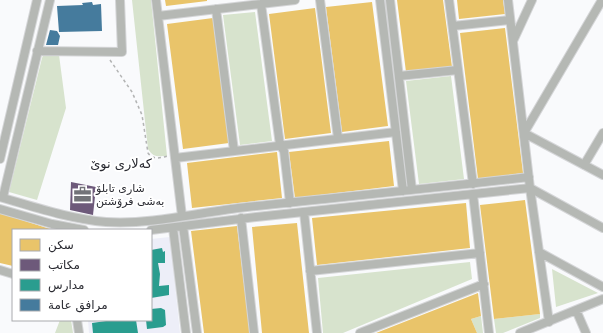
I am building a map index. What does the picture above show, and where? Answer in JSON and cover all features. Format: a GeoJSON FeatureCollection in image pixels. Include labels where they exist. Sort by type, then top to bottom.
{"type":"FeatureCollection","features":[{"type":"Feature","properties":{"kind":"street"},"geometry":{"type":"LineString","coordinates":[[0,159],[2,138],[37,0]]}},
{"type":"Feature","properties":{"kind":"street"},"geometry":{"type":"LineString","coordinates":[[50,0],[1,197],[67,216],[104,221],[140,222],[245,208],[529,178]]}},
{"type":"Feature","properties":{"kind":"street"},"geometry":{"type":"LineString","coordinates":[[37,51],[122,52],[120,0]]}},
{"type":"Feature","properties":{"kind":"street"},"geometry":{"type":"LineString","coordinates":[[156,0],[182,216]]}},
{"type":"Feature","properties":{"kind":"street"},"geometry":{"type":"LineString","coordinates":[[158,16],[295,0]]}},
{"type":"Feature","properties":{"kind":"street"},"geometry":{"type":"LineString","coordinates":[[320,0],[338,138]]}},
{"type":"Feature","properties":{"kind":"street"},"geometry":{"type":"LineString","coordinates":[[380,0],[403,191]]}},
{"type":"Feature","properties":{"kind":"street"},"geometry":{"type":"LineString","coordinates":[[390,0],[412,190]]}},
{"type":"Feature","properties":{"kind":"street"},"geometry":{"type":"LineString","coordinates":[[449,0],[472,184]]}},
{"type":"Feature","properties":{"kind":"street"},"geometry":{"type":"LineString","coordinates":[[508,0],[530,188],[549,322]]}},
{"type":"Feature","properties":{"kind":"street"},"geometry":{"type":"LineString","coordinates":[[513,42],[532,0]]}},
{"type":"Feature","properties":{"kind":"street"},"geometry":{"type":"LineString","coordinates":[[524,133],[602,0]]}},
{"type":"Feature","properties":{"kind":"street"},"geometry":{"type":"LineString","coordinates":[[261,4],[280,145],[284,151],[290,203]]}},
{"type":"Feature","properties":{"kind":"street"},"geometry":{"type":"LineString","coordinates":[[216,9],[234,151]]}},
{"type":"Feature","properties":{"kind":"street"},"geometry":{"type":"LineString","coordinates":[[453,26],[510,20]]}},
{"type":"Feature","properties":{"kind":"street"},"geometry":{"type":"LineString","coordinates":[[29,36],[40,38]]}},
{"type":"Feature","properties":{"kind":"street"},"geometry":{"type":"LineString","coordinates":[[384,38],[394,36]]}},
{"type":"Feature","properties":{"kind":"street"},"geometry":{"type":"LineString","coordinates":[[399,76],[458,70]]}},
{"type":"Feature","properties":{"kind":"street"},"geometry":{"type":"LineString","coordinates":[[174,157],[396,132]]}},
{"type":"Feature","properties":{"kind":"street"},"geometry":{"type":"LineString","coordinates":[[524,133],[603,175]]}},
{"type":"Feature","properties":{"kind":"street"},"geometry":{"type":"LineString","coordinates":[[584,165],[603,133]]}},
{"type":"Feature","properties":{"kind":"street"},"geometry":{"type":"LineString","coordinates":[[152,230],[241,218],[530,188],[603,228]]}},
{"type":"Feature","properties":{"kind":"street"},"geometry":{"type":"LineString","coordinates":[[473,194],[490,333]]}},
{"type":"Feature","properties":{"kind":"street"},"geometry":{"type":"LineString","coordinates":[[0,209],[68,229]]}},
{"type":"Feature","properties":{"kind":"street"},"geometry":{"type":"LineString","coordinates":[[304,212],[317,333]]}},
{"type":"Feature","properties":{"kind":"street"},"geometry":{"type":"LineString","coordinates":[[241,218],[254,333]]}},
{"type":"Feature","properties":{"kind":"street"},"geometry":{"type":"LineString","coordinates":[[103,229],[104,221]]}},
{"type":"Feature","properties":{"kind":"street"},"geometry":{"type":"LineString","coordinates":[[183,226],[197,333]]}},
{"type":"Feature","properties":{"kind":"street"},"geometry":{"type":"LineString","coordinates":[[173,228],[186,333]]}},
{"type":"Feature","properties":{"kind":"street"},"geometry":{"type":"LineString","coordinates":[[539,252],[603,287]]}},
{"type":"Feature","properties":{"kind":"street"},"geometry":{"type":"LineString","coordinates":[[310,271],[480,253]]}},
{"type":"Feature","properties":{"kind":"street"},"geometry":{"type":"LineString","coordinates":[[0,270],[12,274]]}},
{"type":"Feature","properties":{"kind":"street"},"geometry":{"type":"LineString","coordinates":[[360,333],[484,284]]}},
{"type":"Feature","properties":{"kind":"street"},"geometry":{"type":"LineString","coordinates":[[520,333],[603,299]]}},
{"type":"Feature","properties":{"kind":"street"},"geometry":{"type":"LineString","coordinates":[[576,310],[586,333]]}},
{"type":"Feature","properties":{"kind":"street"},"geometry":{"type":"LineString","coordinates":[[78,321],[79,333]]}},
{"type":"Feature","properties":{"kind":"path"},"geometry":{"type":"LineString","coordinates":[[104,52],[132,92],[142,115],[148,153],[150,156],[155,158],[174,157]]}},
{"type":"Feature","properties":{"kind":"shaded area"},"geometry":{"type":"Polygon","coordinates":[[[170,237],[180,333],[89,333],[88,321],[152,321],[152,239],[170,237]]]}},
{"type":"Feature","properties":{"kind":"green space"},"geometry":{"type":"Polygon","coordinates":[[[132,0],[151,0],[167,156],[154,155],[148,149],[132,0]]]}},
{"type":"Feature","properties":{"kind":"green space"},"geometry":{"type":"Polygon","coordinates":[[[255,12],[272,141],[240,145],[223,15],[255,12]]]}},
{"type":"Feature","properties":{"kind":"green space"},"geometry":{"type":"Polygon","coordinates":[[[45,52],[59,55],[66,108],[37,200],[9,192],[42,58],[45,52]]]}},
{"type":"Feature","properties":{"kind":"green space"},"geometry":{"type":"Polygon","coordinates":[[[451,76],[464,179],[419,184],[406,81],[451,76]]]}},
{"type":"Feature","properties":{"kind":"green space"},"geometry":{"type":"Polygon","coordinates":[[[470,262],[472,279],[343,333],[323,333],[318,278],[470,262]]]}},
{"type":"Feature","properties":{"kind":"green space"},"geometry":{"type":"Polygon","coordinates":[[[552,269],[598,293],[556,307],[552,269]]]}},
{"type":"Feature","properties":{"kind":"green space"},"geometry":{"type":"Polygon","coordinates":[[[540,314],[540,318],[503,333],[496,333],[494,319],[540,314]]]}},
{"type":"Feature","properties":{"kind":"green space"},"geometry":{"type":"Polygon","coordinates":[[[481,316],[483,333],[477,333],[471,319],[481,316]]]}},
{"type":"Feature","properties":{"kind":"green space"},"geometry":{"type":"Polygon","coordinates":[[[60,321],[71,321],[73,333],[55,333],[60,321]]]}},
{"type":"Feature","properties":{"kind":"building: سكن"},"geometry":{"type":"Polygon","coordinates":[[[165,0],[207,0],[207,1],[166,6],[165,0]]]}},
{"type":"Feature","properties":{"kind":"building: سكن"},"geometry":{"type":"Polygon","coordinates":[[[397,0],[443,0],[452,67],[406,72],[397,0]]]}},
{"type":"Feature","properties":{"kind":"building: سكن"},"geometry":{"type":"Polygon","coordinates":[[[457,0],[503,0],[505,14],[459,19],[457,0]]]}},
{"type":"Feature","properties":{"kind":"building: سكن"},"geometry":{"type":"Polygon","coordinates":[[[372,2],[388,126],[342,132],[326,7],[372,2]]]}},
{"type":"Feature","properties":{"kind":"building: سكن"},"geometry":{"type":"Polygon","coordinates":[[[315,8],[331,133],[285,139],[269,14],[315,8]]]}},
{"type":"Feature","properties":{"kind":"building: سكن"},"geometry":{"type":"Polygon","coordinates":[[[213,18],[229,143],[183,149],[167,24],[213,18]]]}},
{"type":"Feature","properties":{"kind":"building: سكن"},"geometry":{"type":"Polygon","coordinates":[[[505,28],[523,173],[478,179],[460,33],[505,28]]]}},
{"type":"Feature","properties":{"kind":"building: سكن"},"geometry":{"type":"Polygon","coordinates":[[[389,141],[394,186],[295,198],[289,152],[389,141]]]}},
{"type":"Feature","properties":{"kind":"building: سكن"},"geometry":{"type":"Polygon","coordinates":[[[277,152],[282,198],[192,208],[187,163],[277,152]]]}},
{"type":"Feature","properties":{"kind":"building: سكن"},"geometry":{"type":"Polygon","coordinates":[[[525,200],[540,314],[494,319],[480,205],[525,200]]]}},
{"type":"Feature","properties":{"kind":"building: سكن"},"geometry":{"type":"Polygon","coordinates":[[[466,203],[470,248],[317,265],[312,218],[466,203]]]}},
{"type":"Feature","properties":{"kind":"building: سكن"},"geometry":{"type":"Polygon","coordinates":[[[0,213],[50,229],[12,229],[12,266],[0,263],[0,213]]]}},
{"type":"Feature","properties":{"kind":"building: سكن"},"geometry":{"type":"Polygon","coordinates":[[[297,223],[309,333],[262,333],[252,227],[297,223]]]}},
{"type":"Feature","properties":{"kind":"building: سكن"},"geometry":{"type":"Polygon","coordinates":[[[237,226],[250,333],[204,333],[191,231],[237,226]]]}},
{"type":"Feature","properties":{"kind":"building: سكن"},"geometry":{"type":"Polygon","coordinates":[[[478,293],[481,316],[471,319],[477,333],[376,333],[478,293]]]}},
{"type":"Feature","properties":{"kind":"building: مكاتب","name":"شاری تابلۆ بەشی فرۆشتن"},"geometry":{"type":"Polygon","coordinates":[[[71,182],[96,187],[93,215],[70,210],[71,182]]]}},
{"type":"Feature","properties":{"kind":"building: مدارس"},"geometry":{"type":"Polygon","coordinates":[[[162,248],[163,252],[165,251],[165,263],[158,263],[160,274],[159,286],[169,285],[169,295],[152,298],[152,250],[162,248]]]}},
{"type":"Feature","properties":{"kind":"building: مدارس"},"geometry":{"type":"Polygon","coordinates":[[[161,308],[165,310],[166,325],[163,327],[147,329],[146,321],[152,321],[152,309],[161,308]]]}},
{"type":"Feature","properties":{"kind":"building: مدارس"},"geometry":{"type":"Polygon","coordinates":[[[106,321],[136,321],[138,333],[93,333],[92,323],[106,321]]]}},
{"type":"Feature","properties":{"kind":"building: مرافق عامة"},"geometry":{"type":"Polygon","coordinates":[[[92,2],[93,5],[101,4],[102,31],[59,32],[57,6],[83,5],[82,3],[92,2]]]}},
{"type":"Feature","properties":{"kind":"building: مرافق عامة"},"geometry":{"type":"Polygon","coordinates":[[[50,30],[57,31],[60,36],[58,45],[46,45],[50,30]]]}},
{"type":"Feature","properties":{"kind":"place","name":"شاری تابلۆ بەشی فرۆشتن"},"geometry":{"type":"Point","coordinates":[83,194]}},
{"type":"Feature","properties":{"kind":"district","name":"کەلاری نوێ"},"geometry":{"type":"Point","coordinates":[121,163]}}]}
